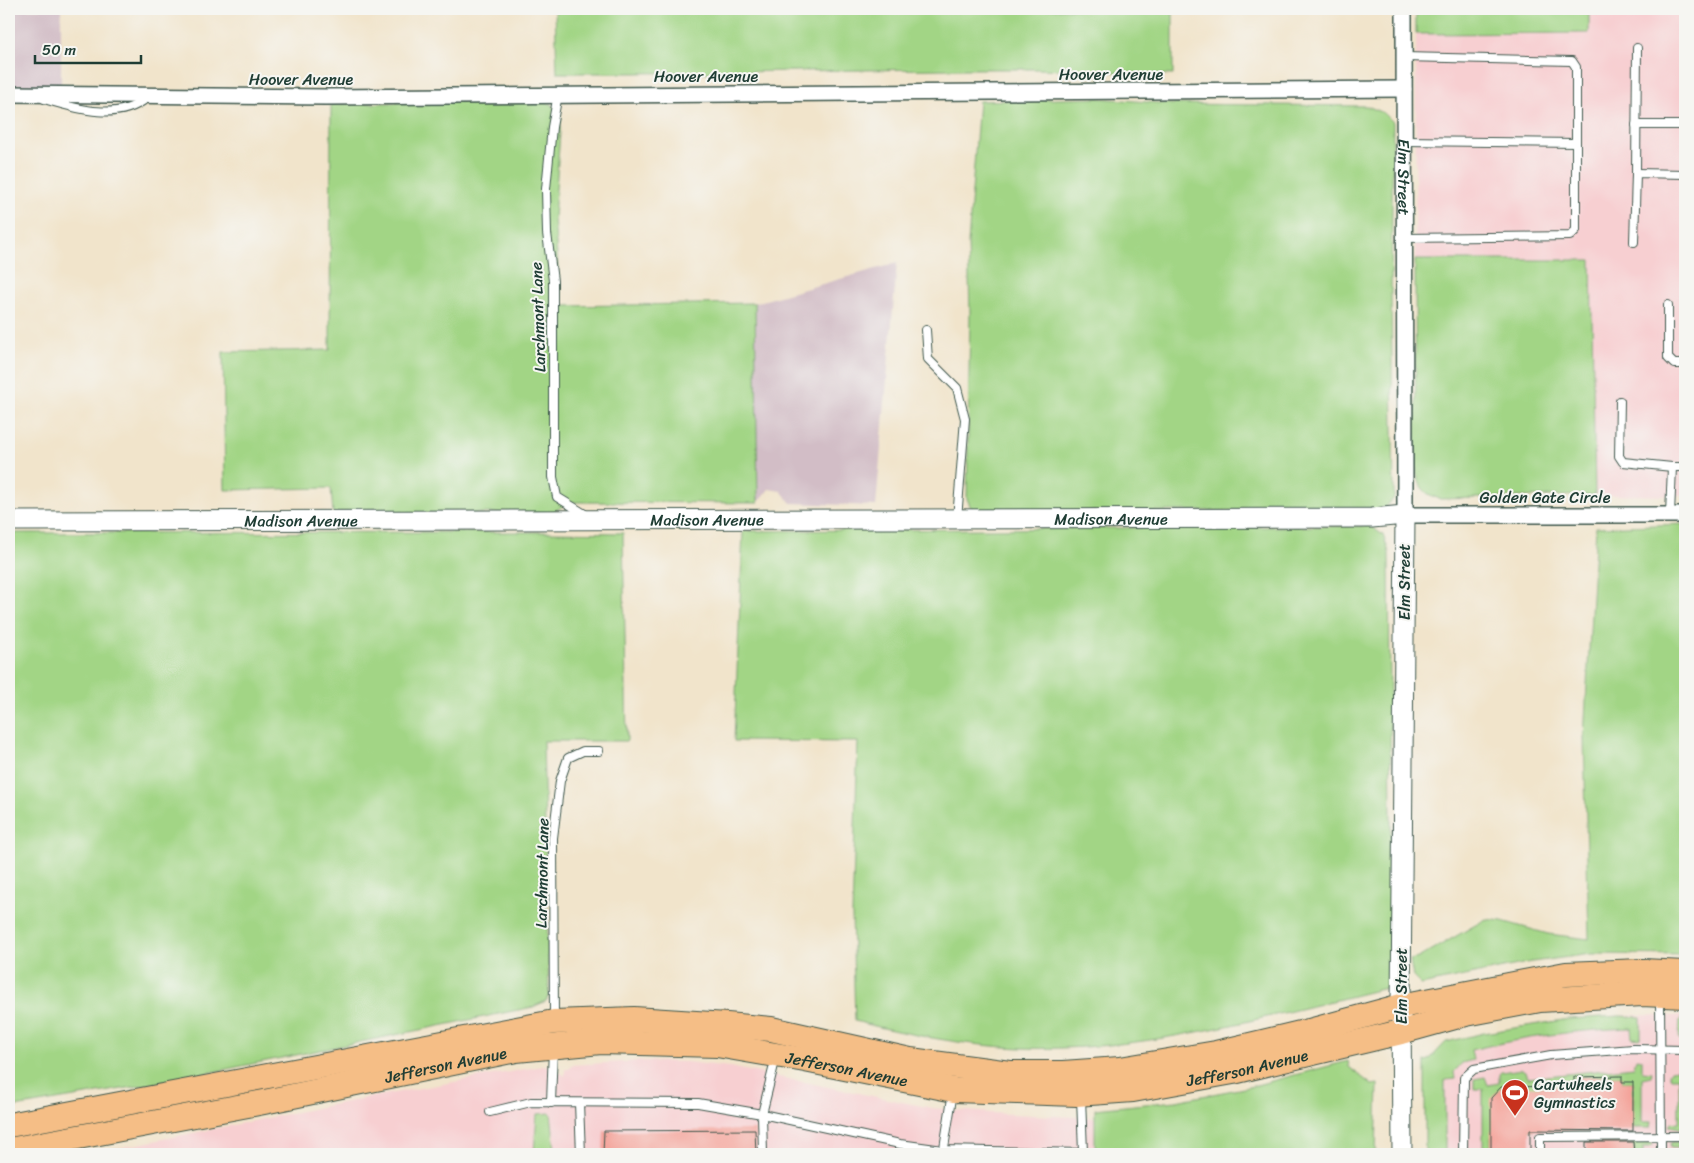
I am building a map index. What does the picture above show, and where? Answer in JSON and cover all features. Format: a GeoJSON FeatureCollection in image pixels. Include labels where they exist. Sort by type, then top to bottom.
{"type":"FeatureCollection","features":[{"type":"Feature","properties":{"kind":"main road","name":"Jefferson Avenue"},"geometry":{"type":"LineString","coordinates":[[9,1125],[230,1084],[554,1034],[634,1019],[762,1028],[910,1060],[1010,1073],[1063,1073],[1120,1069],[1216,1053],[1309,1031],[1401,1006],[1566,974],[1642,971],[1685,973]]}},
{"type":"Feature","properties":{"kind":"main road","name":"Jefferson Avenue"},"geometry":{"type":"LineString","coordinates":[[9,1150],[119,1130],[516,1050],[554,1034],[601,1042],[717,1045],[954,1090],[1081,1094],[1133,1090],[1233,1072],[1401,1032],[1466,1014],[1540,1000],[1660,994],[1685,996]]}},
{"type":"Feature","properties":{"kind":"main road"},"geometry":{"type":"LineString","coordinates":[[954,1090],[958,1082],[1026,1082],[1063,1073]]}},
{"type":"Feature","properties":{"kind":"main road"},"geometry":{"type":"LineString","coordinates":[[119,1130],[122,1121],[132,1115],[178,1107],[199,1100],[230,1084]]}},
{"type":"Feature","properties":{"kind":"street","name":"Elm Street"},"geometry":{"type":"LineString","coordinates":[[1402,1154],[1401,1006],[1405,515],[1404,9]]}},
{"type":"Feature","properties":{"kind":"street","name":"Hoover Avenue"},"geometry":{"type":"LineString","coordinates":[[9,94],[326,97],[1404,90]]}},
{"type":"Feature","properties":{"kind":"street","name":"Golden Gate Circle"},"geometry":{"type":"LineString","coordinates":[[1405,515],[1678,514]]}},
{"type":"Feature","properties":{"kind":"street","name":"Madison Avenue"},"geometry":{"type":"LineString","coordinates":[[9,521],[1372,518],[1405,515]]}},
{"type":"Feature","properties":{"kind":"lane"},"geometry":{"type":"LineString","coordinates":[[1634,242],[1637,48]]}},
{"type":"Feature","properties":{"kind":"lane"},"geometry":{"type":"LineString","coordinates":[[1404,56],[1572,61],[1576,67],[1576,230],[1570,236],[1404,238]]}},
{"type":"Feature","properties":{"kind":"lane","name":"Larchmont Lane"},"geometry":{"type":"LineString","coordinates":[[558,94],[552,127],[546,189],[547,233],[553,281],[553,477],[557,496],[594,520]]}},
{"type":"Feature","properties":{"kind":"lane"},"geometry":{"type":"LineString","coordinates":[[1636,124],[1685,125]]}},
{"type":"Feature","properties":{"kind":"lane"},"geometry":{"type":"LineString","coordinates":[[1404,141],[1576,143]]}},
{"type":"Feature","properties":{"kind":"lane"},"geometry":{"type":"LineString","coordinates":[[1636,174],[1685,174]]}},
{"type":"Feature","properties":{"kind":"lane"},"geometry":{"type":"LineString","coordinates":[[1668,305],[1668,358],[1674,364],[1685,364]]}},
{"type":"Feature","properties":{"kind":"lane"},"geometry":{"type":"LineString","coordinates":[[926,330],[928,360],[956,388],[965,419],[957,519]]}},
{"type":"Feature","properties":{"kind":"lane"},"geometry":{"type":"LineString","coordinates":[[1620,401],[1619,456],[1623,462],[1685,467]]}},
{"type":"Feature","properties":{"kind":"lane"},"geometry":{"type":"LineString","coordinates":[[1672,466],[1678,514]]}},
{"type":"Feature","properties":{"kind":"lane","name":"Larchmont Lane"},"geometry":{"type":"LineString","coordinates":[[554,1034],[554,838],[560,781],[568,758],[583,751],[599,751]]}},
{"type":"Feature","properties":{"kind":"lane"},"geometry":{"type":"LineString","coordinates":[[1660,994],[1662,1154]]}},
{"type":"Feature","properties":{"kind":"lane"},"geometry":{"type":"LineString","coordinates":[[551,1102],[554,1034]]}},
{"type":"Feature","properties":{"kind":"lane"},"geometry":{"type":"LineString","coordinates":[[1464,1154],[1464,1078],[1474,1069],[1551,1055],[1634,1049],[1685,1050]]}},
{"type":"Feature","properties":{"kind":"lane"},"geometry":{"type":"LineString","coordinates":[[763,1154],[762,1114],[776,1055]]}},
{"type":"Feature","properties":{"kind":"lane"},"geometry":{"type":"LineString","coordinates":[[943,1152],[954,1090]]}},
{"type":"Feature","properties":{"kind":"lane"},"geometry":{"type":"LineString","coordinates":[[490,1112],[531,1102],[698,1103],[762,1114],[943,1152],[1083,1153],[1081,1094]]}},
{"type":"Feature","properties":{"kind":"lane"},"geometry":{"type":"LineString","coordinates":[[579,1103],[581,1154]]}},
{"type":"Feature","properties":{"kind":"lane"},"geometry":{"type":"LineString","coordinates":[[1540,1154],[1540,1137],[1685,1136]]}},
{"type":"Feature","properties":{"kind":"shaded area"},"geometry":{"type":"Polygon","coordinates":[[[9,9],[61,9],[61,86],[9,86],[9,9]]]}},
{"type":"Feature","properties":{"kind":"shaded area"},"geometry":{"type":"Polygon","coordinates":[[[1589,9],[1685,9],[1685,496],[1595,495],[1591,260],[1415,260],[1416,34],[1589,33],[1589,9]]]}},
{"type":"Feature","properties":{"kind":"shaded area"},"geometry":{"type":"Polygon","coordinates":[[[897,263],[876,506],[791,503],[781,491],[769,489],[758,503],[755,303],[897,263]]]}},
{"type":"Feature","properties":{"kind":"shaded area"},"geometry":{"type":"Polygon","coordinates":[[[1630,1015],[1685,1016],[1685,1154],[1425,1154],[1425,1061],[1429,1060],[1446,1042],[1532,1024],[1569,1019],[1630,1015]]]}},
{"type":"Feature","properties":{"kind":"shaded area"},"geometry":{"type":"Polygon","coordinates":[[[641,1061],[687,1062],[730,1067],[932,1108],[1095,1118],[1095,1154],[565,1154],[565,1150],[555,1150],[551,1113],[537,1114],[534,1152],[529,1154],[89,1154],[366,1098],[548,1065],[565,1076],[565,1069],[569,1069],[571,1065],[641,1061]]]}},
{"type":"Feature","properties":{"kind":"green space"},"geometry":{"type":"Polygon","coordinates":[[[555,9],[1173,9],[1173,75],[1037,69],[557,73],[555,9]]]}},
{"type":"Feature","properties":{"kind":"green space"},"geometry":{"type":"Polygon","coordinates":[[[1416,9],[1589,9],[1589,33],[1416,34],[1416,9]]]}},
{"type":"Feature","properties":{"kind":"green space"},"geometry":{"type":"Polygon","coordinates":[[[1098,98],[1172,104],[1367,106],[1384,113],[1393,122],[1391,294],[1394,498],[1386,507],[1377,510],[973,512],[967,499],[970,312],[968,243],[979,101],[1098,98]]]}},
{"type":"Feature","properties":{"kind":"green space"},"geometry":{"type":"Polygon","coordinates":[[[542,100],[551,104],[561,118],[554,218],[561,306],[755,303],[758,503],[569,502],[552,513],[333,514],[331,488],[225,490],[223,352],[330,350],[331,104],[542,100]]]}},
{"type":"Feature","properties":{"kind":"green space"},"geometry":{"type":"Polygon","coordinates":[[[1415,260],[1591,260],[1595,495],[1440,499],[1424,490],[1419,482],[1416,471],[1415,260]]]}},
{"type":"Feature","properties":{"kind":"green space"},"geometry":{"type":"Polygon","coordinates":[[[1685,524],[1685,955],[1591,954],[1532,962],[1421,985],[1413,977],[1410,960],[1418,958],[1486,919],[1502,921],[1548,934],[1589,939],[1584,737],[1596,527],[1685,524]]]}},
{"type":"Feature","properties":{"kind":"green space"},"geometry":{"type":"Polygon","coordinates":[[[1370,526],[1383,535],[1389,552],[1392,976],[1390,984],[1386,988],[1226,1026],[1144,1041],[1103,1046],[1037,1048],[984,1045],[931,1038],[855,1021],[852,914],[858,742],[734,741],[743,531],[1370,526]]]}},
{"type":"Feature","properties":{"kind":"green space"},"geometry":{"type":"Polygon","coordinates":[[[9,533],[623,533],[627,741],[543,741],[549,995],[546,1001],[533,1007],[163,1082],[9,1108],[9,533]]]}},
{"type":"Feature","properties":{"kind":"green space"},"geometry":{"type":"Polygon","coordinates":[[[1620,1016],[1641,1017],[1641,1037],[1639,1039],[1632,1038],[1631,1028],[1611,1029],[1531,1038],[1471,1050],[1473,1060],[1462,1063],[1454,1072],[1455,1079],[1445,1080],[1445,1154],[1425,1154],[1425,1061],[1429,1060],[1446,1042],[1484,1033],[1569,1019],[1620,1016]]]}},
{"type":"Feature","properties":{"kind":"green space"},"geometry":{"type":"Polygon","coordinates":[[[1685,1017],[1685,1040],[1679,1039],[1680,1020],[1685,1017]]]}},
{"type":"Feature","properties":{"kind":"green space"},"geometry":{"type":"Polygon","coordinates":[[[1680,1057],[1685,1058],[1685,1129],[1669,1126],[1671,1123],[1679,1122],[1679,1078],[1671,1078],[1669,1074],[1671,1070],[1678,1069],[1680,1057]]]}},
{"type":"Feature","properties":{"kind":"green space"},"geometry":{"type":"Polygon","coordinates":[[[1636,1058],[1642,1059],[1642,1071],[1652,1072],[1651,1076],[1642,1078],[1642,1122],[1651,1122],[1650,1128],[1633,1128],[1633,1082],[1622,1082],[1622,1076],[1574,1077],[1574,1086],[1540,1086],[1539,1129],[1491,1137],[1491,1154],[1483,1154],[1483,1089],[1474,1089],[1474,1079],[1485,1077],[1488,1085],[1499,1083],[1499,1074],[1501,1072],[1522,1069],[1526,1071],[1528,1078],[1634,1067],[1636,1058]]]}},
{"type":"Feature","properties":{"kind":"green space"},"geometry":{"type":"Polygon","coordinates":[[[1348,1061],[1349,1067],[1372,1085],[1378,1084],[1376,1154],[1095,1154],[1095,1109],[1176,1101],[1249,1087],[1348,1061]]]}},
{"type":"Feature","properties":{"kind":"green space"},"geometry":{"type":"Polygon","coordinates":[[[551,1113],[555,1150],[565,1150],[565,1154],[529,1154],[534,1152],[537,1114],[551,1113]]]}},
{"type":"Feature","properties":{"kind":"green space"},"geometry":{"type":"Polygon","coordinates":[[[1627,1142],[1651,1142],[1653,1145],[1643,1147],[1643,1154],[1634,1154],[1634,1147],[1627,1147],[1627,1142]]]}},
{"type":"Feature","properties":{"kind":"green space"},"geometry":{"type":"Polygon","coordinates":[[[1685,1142],[1685,1154],[1679,1154],[1679,1148],[1671,1148],[1670,1143],[1685,1142]]]}},
{"type":"Feature","properties":{"kind":"building"},"geometry":{"type":"Polygon","coordinates":[[[1622,1076],[1622,1082],[1633,1082],[1633,1131],[1530,1130],[1530,1154],[1491,1154],[1491,1098],[1501,1087],[1574,1086],[1574,1077],[1622,1076]]]}},
{"type":"Feature","properties":{"kind":"building"},"geometry":{"type":"Polygon","coordinates":[[[755,1130],[756,1154],[603,1154],[604,1131],[755,1130]]]}},
{"type":"Feature","properties":{"kind":"building"},"geometry":{"type":"Polygon","coordinates":[[[1586,1142],[1633,1142],[1634,1154],[1586,1154],[1586,1142]]]}},
{"type":"Feature","properties":{"kind":"place","name":"Cartwheels Gymnastics"},"geometry":{"type":"Point","coordinates":[1515,1117]}}]}
